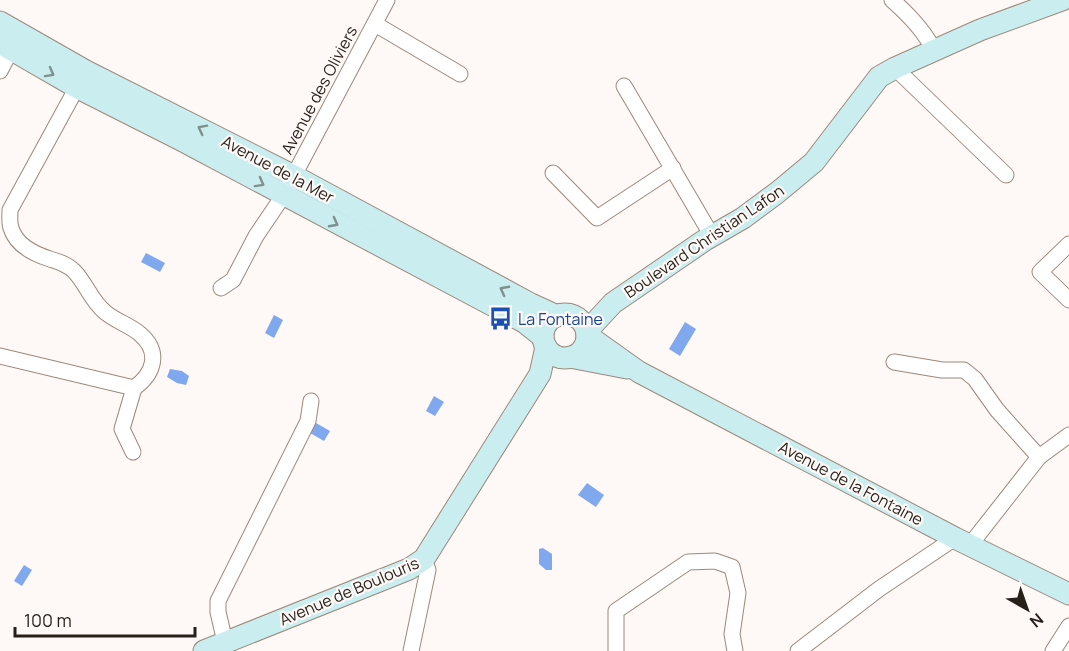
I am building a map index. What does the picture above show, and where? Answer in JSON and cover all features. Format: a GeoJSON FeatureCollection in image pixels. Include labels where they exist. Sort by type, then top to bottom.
{"type":"FeatureCollection","features":[{"type":"Feature","properties":{"kind":"street","name":"Avenue des Oliviers"},"geometry":{"type":"LineString","coordinates":[[220,288],[233,280],[256,236],[283,196],[387,0]]}},
{"type":"Feature","properties":{"kind":"street"},"geometry":{"type":"LineString","coordinates":[[892,0],[908,14],[932,47]]}},
{"type":"Feature","properties":{"kind":"street","name":"Boulevard Christian Lafon"},"geometry":{"type":"LineString","coordinates":[[794,178],[814,147],[874,68],[886,61],[932,47],[1062,0]]}},
{"type":"Feature","properties":{"kind":"street","name":"Avenue de la Mer"},"geometry":{"type":"LineString","coordinates":[[0,22],[10,43],[81,79],[294,176],[531,304],[577,324]]}},
{"type":"Feature","properties":{"kind":"street"},"geometry":{"type":"LineString","coordinates":[[375,24],[460,74]]}},
{"type":"Feature","properties":{"kind":"street"},"geometry":{"type":"LineString","coordinates":[[0,71],[10,43]]}},
{"type":"Feature","properties":{"kind":"street","name":"Boulevard Christian Lafon"},"geometry":{"type":"LineString","coordinates":[[577,324],[743,218],[778,192],[814,162],[874,82],[932,47]]}},
{"type":"Feature","properties":{"kind":"street"},"geometry":{"type":"LineString","coordinates":[[895,68],[1006,175]]}},
{"type":"Feature","properties":{"kind":"street"},"geometry":{"type":"LineString","coordinates":[[81,79],[10,210],[11,228],[18,241],[30,251],[65,264],[76,272],[88,293],[104,312],[140,334],[149,344],[153,358],[151,372],[134,388],[122,429],[133,452]]}},
{"type":"Feature","properties":{"kind":"street","name":"Avenue de la Mer"},"geometry":{"type":"LineString","coordinates":[[81,79],[180,140],[524,322],[555,350]]}},
{"type":"Feature","properties":{"kind":"street"},"geometry":{"type":"LineString","coordinates":[[624,86],[712,236]]}},
{"type":"Feature","properties":{"kind":"street"},"geometry":{"type":"LineString","coordinates":[[553,173],[597,218],[673,168]]}},
{"type":"Feature","properties":{"kind":"street"},"geometry":{"type":"LineString","coordinates":[[1069,244],[1040,273],[1069,300]]}},
{"type":"Feature","properties":{"kind":"street"},"geometry":{"type":"LineString","coordinates":[[547,324],[577,324],[583,349],[555,350],[547,324]]}},
{"type":"Feature","properties":{"kind":"street","name":"Avenue de la Fontaine"},"geometry":{"type":"LineString","coordinates":[[577,324],[634,369],[962,541],[1069,594]]}},
{"type":"Feature","properties":{"kind":"street","name":"Avenue de la Fontaine"},"geometry":{"type":"LineString","coordinates":[[555,350],[634,369]]}},
{"type":"Feature","properties":{"kind":"street","name":"Avenue de Boulouris"},"geometry":{"type":"LineString","coordinates":[[204,651],[409,568],[424,559],[555,350]]}},
{"type":"Feature","properties":{"kind":"street"},"geometry":{"type":"LineString","coordinates":[[0,356],[134,388]]}},
{"type":"Feature","properties":{"kind":"street"},"geometry":{"type":"LineString","coordinates":[[894,362],[964,370],[975,379],[997,410],[1039,457]]}},
{"type":"Feature","properties":{"kind":"street"},"geometry":{"type":"LineString","coordinates":[[225,642],[218,612],[218,601],[308,421],[311,401]]}},
{"type":"Feature","properties":{"kind":"street"},"geometry":{"type":"LineString","coordinates":[[798,651],[879,589],[962,541],[1039,457],[1069,435]]}},
{"type":"Feature","properties":{"kind":"street"},"geometry":{"type":"LineString","coordinates":[[411,651],[428,570],[424,559]]}},
{"type":"Feature","properties":{"kind":"street"},"geometry":{"type":"LineString","coordinates":[[615,651],[616,611],[688,562],[715,561],[732,567],[738,593],[732,634],[735,651]]}},
{"type":"Feature","properties":{"kind":"street"},"geometry":{"type":"LineString","coordinates":[[1053,651],[1069,626]]}},
{"type":"Feature","properties":{"kind":"water"},"geometry":{"type":"Polygon","coordinates":[[[146,253],[165,263],[160,272],[141,262],[146,253]]]}},
{"type":"Feature","properties":{"kind":"water"},"geometry":{"type":"Polygon","coordinates":[[[274,315],[283,320],[274,338],[265,333],[274,315]]]}},
{"type":"Feature","properties":{"kind":"water"},"geometry":{"type":"Polygon","coordinates":[[[685,322],[696,329],[680,356],[669,349],[685,322]]]}},
{"type":"Feature","properties":{"kind":"water"},"geometry":{"type":"Polygon","coordinates":[[[170,369],[182,371],[189,376],[186,385],[167,377],[170,369]]]}},
{"type":"Feature","properties":{"kind":"water"},"geometry":{"type":"Polygon","coordinates":[[[434,396],[444,402],[435,416],[426,411],[434,396]]]}},
{"type":"Feature","properties":{"kind":"water"},"geometry":{"type":"Polygon","coordinates":[[[316,423],[330,431],[324,441],[310,433],[316,423]]]}},
{"type":"Feature","properties":{"kind":"water"},"geometry":{"type":"Polygon","coordinates":[[[587,483],[604,495],[596,507],[578,495],[587,483]]]}},
{"type":"Feature","properties":{"kind":"water"},"geometry":{"type":"Polygon","coordinates":[[[543,548],[552,554],[552,570],[546,570],[539,564],[539,549],[543,548]]]}},
{"type":"Feature","properties":{"kind":"water"},"geometry":{"type":"Polygon","coordinates":[[[24,565],[32,570],[22,586],[14,581],[24,565]]]}},
{"type":"Feature","properties":{"kind":"place","name":"La Fontaine"},"geometry":{"type":"Point","coordinates":[500,319]}}]}
